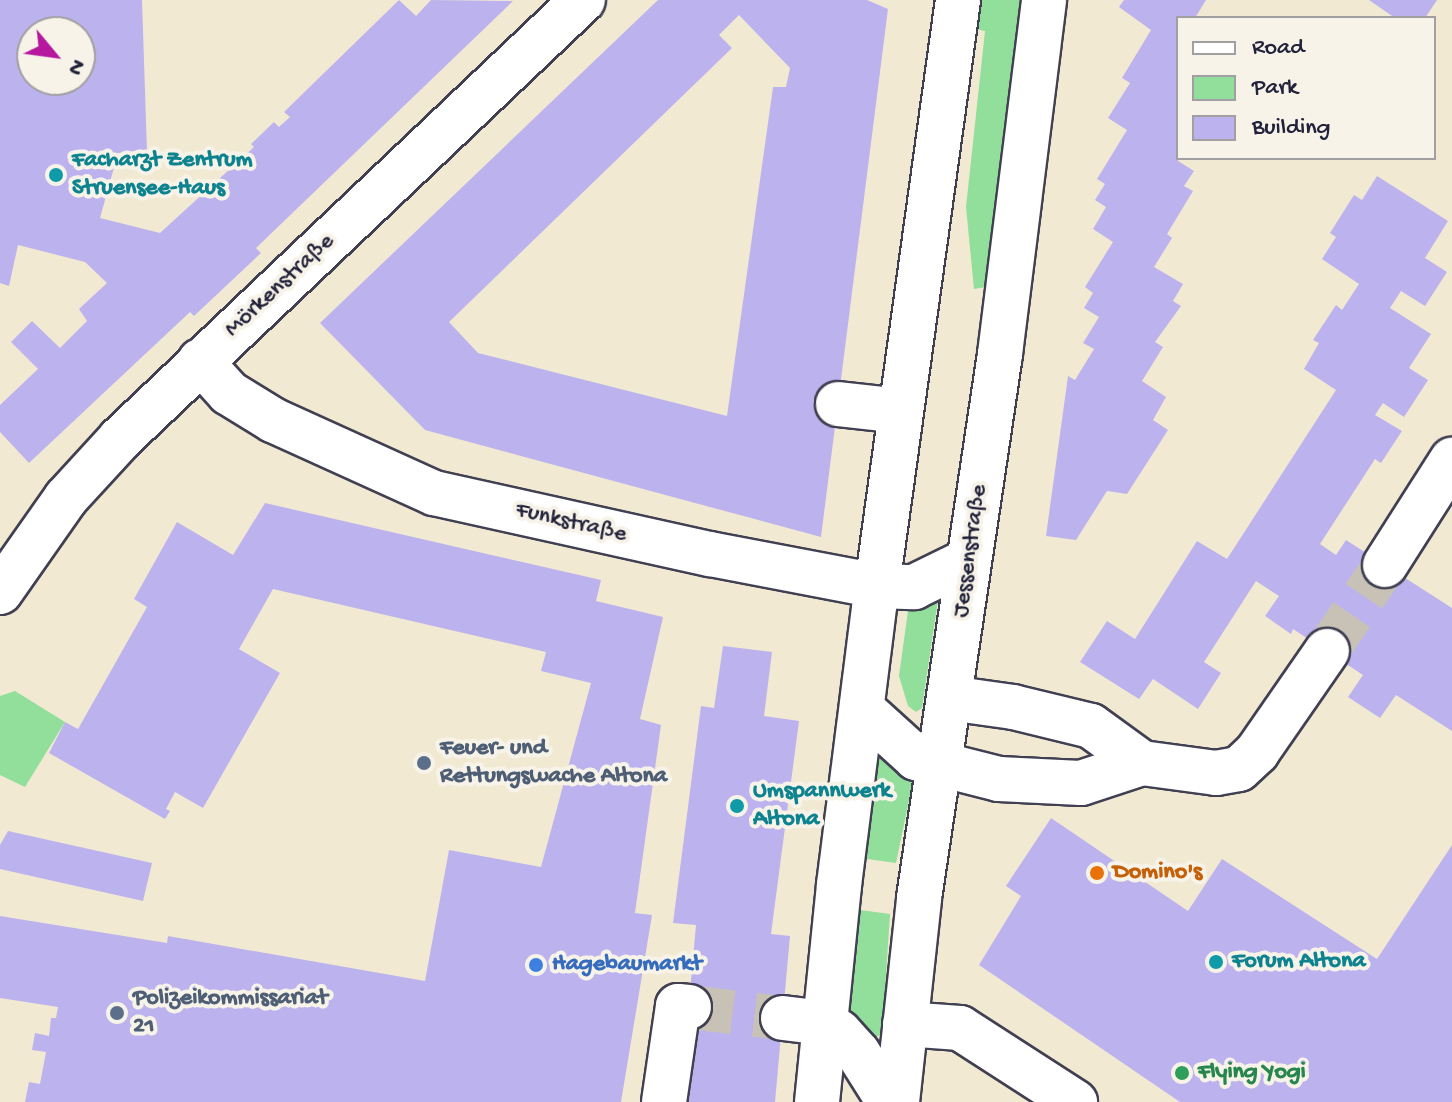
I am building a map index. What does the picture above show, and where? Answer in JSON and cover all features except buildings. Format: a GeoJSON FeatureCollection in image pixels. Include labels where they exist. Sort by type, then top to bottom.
{"type":"FeatureCollection","features":[{"type":"Feature","properties":{"kind":"street"},"geometry":{"type":"LineString","coordinates":[[817,1102],[803,1021],[862,709],[958,0]]}},
{"type":"Feature","properties":{"kind":"street","name":"Jessenstraße"},"geometry":{"type":"LineString","coordinates":[[897,1102],[938,766],[1000,354],[1044,0]]}},
{"type":"Feature","properties":{"kind":"street","name":"Mörkenstraße"},"geometry":{"type":"LineString","coordinates":[[5,572],[77,486],[558,8]]}},
{"type":"Feature","properties":{"kind":"street","name":"Funkstraße"},"geometry":{"type":"LineString","coordinates":[[200,361],[229,393],[273,420],[434,493],[710,554],[877,586],[914,587],[969,560]]}},
{"type":"Feature","properties":{"kind":"street"},"geometry":{"type":"LineString","coordinates":[[838,404],[901,411]]}},
{"type":"Feature","properties":{"kind":"street"},"geometry":{"type":"LineString","coordinates":[[1385,565],[1452,460]]}},
{"type":"Feature","properties":{"kind":"street"},"geometry":{"type":"LineString","coordinates":[[862,709],[916,758],[999,779],[1081,783],[1142,763],[1216,773],[1239,769],[1257,752],[1327,651]]}},
{"type":"Feature","properties":{"kind":"street"},"geometry":{"type":"LineString","coordinates":[[949,698],[1013,707],[1091,726],[1142,763]]}},
{"type":"Feature","properties":{"kind":"street"},"geometry":{"type":"LineString","coordinates":[[664,1102],[683,1006]]}},
{"type":"Feature","properties":{"kind":"street"},"geometry":{"type":"LineString","coordinates":[[803,1021],[858,1053],[889,1102]]}},
{"type":"Feature","properties":{"kind":"street"},"geometry":{"type":"LineString","coordinates":[[905,1024],[960,1028],[1075,1102]]}},
{"type":"Feature","properties":{"kind":"green space"},"geometry":{"type":"Polygon","coordinates":[[[973,0],[1022,0],[1022,33],[986,287],[974,289],[966,207],[985,31],[970,28],[973,0]]]}},
{"type":"Feature","properties":{"kind":"green space"},"geometry":{"type":"Polygon","coordinates":[[[938,600],[922,708],[916,712],[908,706],[899,676],[908,611],[938,600]]]}},
{"type":"Feature","properties":{"kind":"green space"},"geometry":{"type":"Polygon","coordinates":[[[15,691],[65,722],[25,787],[0,775],[0,696],[15,691]]]}},
{"type":"Feature","properties":{"kind":"green space"},"geometry":{"type":"Polygon","coordinates":[[[876,751],[913,781],[896,863],[853,857],[876,751]]]}},
{"type":"Feature","properties":{"kind":"green space"},"geometry":{"type":"Polygon","coordinates":[[[845,908],[890,914],[882,1035],[867,1038],[841,1005],[845,908]]]}},
{"type":"Feature","properties":{"kind":"tunnel"},"geometry":{"type":"LineString","coordinates":[[1327,651],[1385,565]]}},
{"type":"Feature","properties":{"kind":"tunnel"},"geometry":{"type":"LineString","coordinates":[[689,1007],[783,1018]]}},
{"type":"Feature","properties":{"kind":"place","name":"Facharzt Zentrum Struensee-Haus"},"geometry":{"type":"Point","coordinates":[56,175]}},
{"type":"Feature","properties":{"kind":"place","name":"Feuer- und Rettungswache Altona"},"geometry":{"type":"Point","coordinates":[424,763]}},
{"type":"Feature","properties":{"kind":"place","name":"Umspannwerk Altona"},"geometry":{"type":"Point","coordinates":[737,806]}},
{"type":"Feature","properties":{"kind":"place","name":"Domino's"},"geometry":{"type":"Point","coordinates":[1097,873]}},
{"type":"Feature","properties":{"kind":"place","name":"Forum Altona"},"geometry":{"type":"Point","coordinates":[1216,962]}},
{"type":"Feature","properties":{"kind":"place","name":"Hagebaumarkt"},"geometry":{"type":"Point","coordinates":[536,965]}},
{"type":"Feature","properties":{"kind":"place","name":"Polizeikommissariat 21"},"geometry":{"type":"Point","coordinates":[117,1013]}},
{"type":"Feature","properties":{"kind":"place","name":"Flying Yogi"},"geometry":{"type":"Point","coordinates":[1182,1073]}}]}
